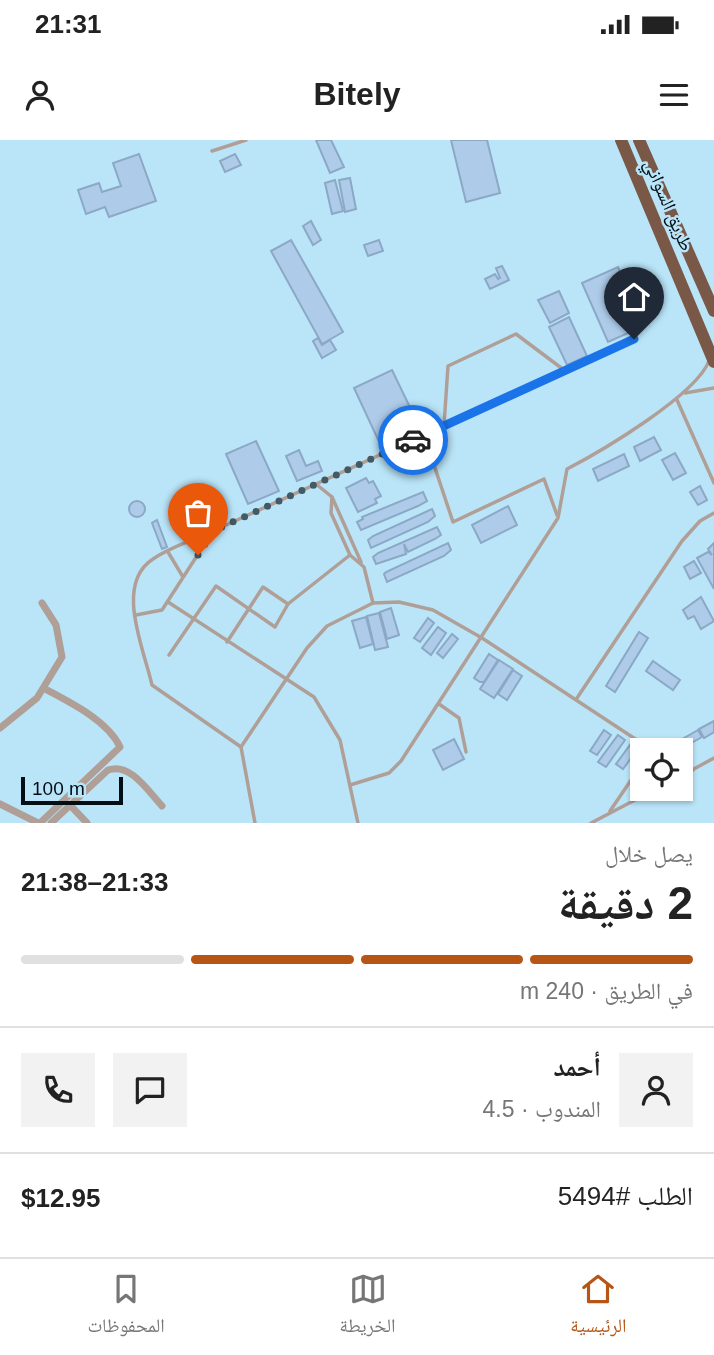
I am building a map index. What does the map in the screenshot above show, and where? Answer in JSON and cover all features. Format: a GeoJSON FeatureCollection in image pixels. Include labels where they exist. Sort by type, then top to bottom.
{"type":"FeatureCollection","features":[{"type":"Feature","properties":{"kind":"highway","name":"طريق السواني"},"geometry":{"type":"LineString","coordinates":[[621,140],[713,359]]}},
{"type":"Feature","properties":{"kind":"highway","name":"طريق السواني"},"geometry":{"type":"LineString","coordinates":[[639,140],[713,308]]}},
{"type":"Feature","properties":{"kind":"street"},"geometry":{"type":"LineString","coordinates":[[0,728],[45,689],[62,657],[56,625],[42,603]]}},
{"type":"Feature","properties":{"kind":"street"},"geometry":{"type":"LineString","coordinates":[[0,804],[39,823],[120,747],[111,734],[81,710],[45,689]]}},
{"type":"Feature","properties":{"kind":"street"},"geometry":{"type":"LineString","coordinates":[[51,823],[108,770],[117,766],[127,770],[163,806]]}},
{"type":"Feature","properties":{"kind":"street"},"geometry":{"type":"LineString","coordinates":[[70,806],[87,823]]}},
{"type":"Feature","properties":{"kind":"lane"},"geometry":{"type":"LineString","coordinates":[[212,151],[246,140]]}},
{"type":"Feature","properties":{"kind":"lane"},"geometry":{"type":"LineString","coordinates":[[558,518],[544,479],[453,522],[426,441],[444,425],[448,366],[516,334],[564,370]]}},
{"type":"Feature","properties":{"kind":"lane"},"geometry":{"type":"LineString","coordinates":[[241,747],[152,685],[132,592],[139,573],[152,559],[634,339]]}},
{"type":"Feature","properties":{"kind":"lane"},"geometry":{"type":"LineString","coordinates":[[350,785],[389,773],[401,761],[558,518],[567,469],[601,452],[677,400],[703,374],[713,359]]}},
{"type":"Feature","properties":{"kind":"lane"},"geometry":{"type":"LineString","coordinates":[[683,393],[714,388]]}},
{"type":"Feature","properties":{"kind":"lane"},"geometry":{"type":"LineString","coordinates":[[677,400],[714,483]]}},
{"type":"Feature","properties":{"kind":"lane"},"geometry":{"type":"LineString","coordinates":[[316,484],[332,497],[364,567],[373,603]]}},
{"type":"Feature","properties":{"kind":"lane"},"geometry":{"type":"LineString","coordinates":[[332,497],[331,513],[350,555],[364,567]]}},
{"type":"Feature","properties":{"kind":"lane"},"geometry":{"type":"LineString","coordinates":[[577,698],[682,541],[699,521],[714,513]]}},
{"type":"Feature","properties":{"kind":"lane"},"geometry":{"type":"LineString","coordinates":[[136,615],[162,610],[213,531]]}},
{"type":"Feature","properties":{"kind":"lane"},"geometry":{"type":"LineString","coordinates":[[168,552],[183,578]]}},
{"type":"Feature","properties":{"kind":"lane"},"geometry":{"type":"LineString","coordinates":[[169,655],[216,586],[275,627],[288,604],[350,555]]}},
{"type":"Feature","properties":{"kind":"lane"},"geometry":{"type":"LineString","coordinates":[[226,642],[262,587],[288,604]]}},
{"type":"Feature","properties":{"kind":"lane"},"geometry":{"type":"LineString","coordinates":[[168,602],[314,697],[328,716],[340,740],[358,823]]}},
{"type":"Feature","properties":{"kind":"lane"},"geometry":{"type":"LineString","coordinates":[[255,823],[241,747],[307,648],[327,626],[373,603],[399,602],[433,610],[577,698],[635,738]]}},
{"type":"Feature","properties":{"kind":"lane"},"geometry":{"type":"LineString","coordinates":[[439,704],[459,718],[466,752]]}},
{"type":"Feature","properties":{"kind":"lane"},"geometry":{"type":"LineString","coordinates":[[693,769],[714,758]]}},
{"type":"Feature","properties":{"kind":"lane"},"geometry":{"type":"LineString","coordinates":[[609,814],[630,782]]}},
{"type":"Feature","properties":{"kind":"lane"},"geometry":{"type":"LineString","coordinates":[[591,823],[633,801]]}},
{"type":"Feature","properties":{"kind":"building"},"geometry":{"type":"Polygon","coordinates":[[[316,140],[331,140],[344,167],[330,173],[316,140]]]}},
{"type":"Feature","properties":{"kind":"building"},"geometry":{"type":"Polygon","coordinates":[[[451,140],[487,140],[500,193],[466,202],[451,140]]]}},
{"type":"Feature","properties":{"kind":"building"},"geometry":{"type":"Polygon","coordinates":[[[139,154],[156,201],[109,217],[105,207],[86,214],[78,190],[99,183],[102,192],[121,186],[113,163],[139,154]]]}},
{"type":"Feature","properties":{"kind":"building"},"geometry":{"type":"Polygon","coordinates":[[[235,154],[241,165],[225,172],[220,161],[235,154]]]}},
{"type":"Feature","properties":{"kind":"building"},"geometry":{"type":"Polygon","coordinates":[[[350,178],[356,209],[345,212],[339,180],[350,178]]]}},
{"type":"Feature","properties":{"kind":"building"},"geometry":{"type":"Polygon","coordinates":[[[335,180],[343,211],[332,214],[325,183],[335,180]]]}},
{"type":"Feature","properties":{"kind":"building"},"geometry":{"type":"Polygon","coordinates":[[[311,221],[321,240],[313,245],[303,226],[311,221]]]}},
{"type":"Feature","properties":{"kind":"building"},"geometry":{"type":"Polygon","coordinates":[[[291,240],[343,332],[322,344],[271,251],[291,240]]]}},
{"type":"Feature","properties":{"kind":"building"},"geometry":{"type":"Polygon","coordinates":[[[379,240],[383,251],[368,256],[364,245],[379,240]]]}},
{"type":"Feature","properties":{"kind":"building"},"geometry":{"type":"Polygon","coordinates":[[[502,266],[509,280],[490,289],[485,279],[495,274],[500,278],[496,268],[502,266]]]}},
{"type":"Feature","properties":{"kind":"building"},"geometry":{"type":"Polygon","coordinates":[[[618,267],[644,326],[608,342],[582,283],[618,267]]]}},
{"type":"Feature","properties":{"kind":"building"},"geometry":{"type":"Polygon","coordinates":[[[559,291],[569,313],[550,323],[538,300],[559,291]]]}},
{"type":"Feature","properties":{"kind":"building"},"geometry":{"type":"Polygon","coordinates":[[[569,317],[587,356],[567,365],[549,327],[569,317]]]}},
{"type":"Feature","properties":{"kind":"building"},"geometry":{"type":"Polygon","coordinates":[[[318,338],[322,345],[330,340],[336,350],[322,358],[313,341],[318,338]]]}},
{"type":"Feature","properties":{"kind":"building"},"geometry":{"type":"Polygon","coordinates":[[[392,370],[420,428],[381,446],[354,388],[392,370]]]}},
{"type":"Feature","properties":{"kind":"building"},"geometry":{"type":"Polygon","coordinates":[[[654,437],[661,450],[640,461],[634,447],[654,437]]]}},
{"type":"Feature","properties":{"kind":"building"},"geometry":{"type":"Polygon","coordinates":[[[256,441],[279,491],[248,504],[226,454],[256,441]]]}},
{"type":"Feature","properties":{"kind":"building"},"geometry":{"type":"Polygon","coordinates":[[[299,450],[306,466],[318,461],[322,471],[297,481],[286,456],[299,450]]]}},
{"type":"Feature","properties":{"kind":"building"},"geometry":{"type":"Polygon","coordinates":[[[675,453],[686,473],[673,480],[662,460],[675,453]]]}},
{"type":"Feature","properties":{"kind":"building"},"geometry":{"type":"Polygon","coordinates":[[[624,454],[629,466],[598,481],[593,469],[624,454]]]}},
{"type":"Feature","properties":{"kind":"building"},"geometry":{"type":"Polygon","coordinates":[[[366,478],[369,483],[373,481],[381,496],[375,499],[377,503],[358,512],[346,488],[366,478]]]}},
{"type":"Feature","properties":{"kind":"building"},"geometry":{"type":"Polygon","coordinates":[[[700,486],[707,500],[698,505],[690,492],[700,486]]]}},
{"type":"Feature","properties":{"kind":"building"},"geometry":{"type":"Polygon","coordinates":[[[423,492],[427,501],[361,530],[357,522],[363,519],[362,517],[423,492]]]}},
{"type":"Feature","properties":{"kind":"building"},"geometry":{"type":"Polygon","coordinates":[[[134,501],[140,501],[145,509],[143,515],[134,517],[129,512],[129,506],[134,501]]]}},
{"type":"Feature","properties":{"kind":"building"},"geometry":{"type":"Polygon","coordinates":[[[508,506],[517,525],[481,543],[472,525],[508,506]]]}},
{"type":"Feature","properties":{"kind":"building"},"geometry":{"type":"Polygon","coordinates":[[[432,509],[435,516],[428,522],[371,548],[368,540],[373,536],[432,509]]]}},
{"type":"Feature","properties":{"kind":"building"},"geometry":{"type":"Polygon","coordinates":[[[157,520],[167,547],[162,549],[152,523],[157,520]]]}},
{"type":"Feature","properties":{"kind":"building"},"geometry":{"type":"Polygon","coordinates":[[[437,527],[441,535],[435,539],[408,552],[404,544],[406,554],[376,564],[373,557],[378,553],[437,527]]]}},
{"type":"Feature","properties":{"kind":"building"},"geometry":{"type":"Polygon","coordinates":[[[448,543],[451,550],[444,556],[387,582],[384,574],[386,572],[448,543]]]}},
{"type":"Feature","properties":{"kind":"building"},"geometry":{"type":"Polygon","coordinates":[[[714,543],[714,589],[697,558],[708,552],[712,555],[708,549],[714,543]]]}},
{"type":"Feature","properties":{"kind":"building"},"geometry":{"type":"Polygon","coordinates":[[[694,561],[701,573],[690,579],[684,567],[694,561]]]}},
{"type":"Feature","properties":{"kind":"building"},"geometry":{"type":"Polygon","coordinates":[[[701,597],[714,621],[701,629],[694,616],[688,619],[683,610],[701,597]]]}},
{"type":"Feature","properties":{"kind":"building"},"geometry":{"type":"Polygon","coordinates":[[[391,608],[399,635],[387,639],[380,612],[391,608]]]}},
{"type":"Feature","properties":{"kind":"building"},"geometry":{"type":"Polygon","coordinates":[[[379,613],[388,647],[375,650],[367,616],[379,613]]]}},
{"type":"Feature","properties":{"kind":"building"},"geometry":{"type":"Polygon","coordinates":[[[366,617],[373,644],[360,648],[352,621],[366,617]]]}},
{"type":"Feature","properties":{"kind":"building"},"geometry":{"type":"Polygon","coordinates":[[[428,618],[434,623],[420,642],[414,638],[428,618]]]}},
{"type":"Feature","properties":{"kind":"building"},"geometry":{"type":"Polygon","coordinates":[[[438,627],[446,633],[431,655],[422,648],[438,627]]]}},
{"type":"Feature","properties":{"kind":"building"},"geometry":{"type":"Polygon","coordinates":[[[639,632],[648,638],[615,692],[606,686],[639,632]]]}},
{"type":"Feature","properties":{"kind":"building"},"geometry":{"type":"Polygon","coordinates":[[[452,634],[458,639],[443,658],[437,653],[452,634]]]}},
{"type":"Feature","properties":{"kind":"building"},"geometry":{"type":"Polygon","coordinates":[[[489,654],[498,660],[484,682],[480,682],[474,678],[489,654]]]}},
{"type":"Feature","properties":{"kind":"building"},"geometry":{"type":"Polygon","coordinates":[[[499,660],[513,669],[494,698],[480,689],[499,660]]]}},
{"type":"Feature","properties":{"kind":"building"},"geometry":{"type":"Polygon","coordinates":[[[653,661],[680,680],[673,690],[646,671],[653,661]]]}},
{"type":"Feature","properties":{"kind":"building"},"geometry":{"type":"Polygon","coordinates":[[[513,670],[522,676],[507,700],[498,694],[513,670]]]}},
{"type":"Feature","properties":{"kind":"building"},"geometry":{"type":"Polygon","coordinates":[[[714,721],[714,732],[704,738],[699,729],[714,721]]]}},
{"type":"Feature","properties":{"kind":"building"},"geometry":{"type":"Polygon","coordinates":[[[604,730],[611,735],[597,755],[590,751],[604,730]]]}},
{"type":"Feature","properties":{"kind":"building"},"geometry":{"type":"Polygon","coordinates":[[[698,730],[702,737],[693,742],[693,738],[684,738],[698,730]]]}},
{"type":"Feature","properties":{"kind":"building"},"geometry":{"type":"Polygon","coordinates":[[[618,735],[625,740],[606,767],[598,762],[618,735]]]}},
{"type":"Feature","properties":{"kind":"building"},"geometry":{"type":"Polygon","coordinates":[[[454,739],[464,759],[443,770],[433,750],[454,739]]]}},
{"type":"Feature","properties":{"kind":"building"},"geometry":{"type":"Polygon","coordinates":[[[630,745],[630,760],[623,769],[616,764],[630,745]]]}},
{"type":"Feature","properties":{"kind":"way so far"},"geometry":{"type":"LineString","coordinates":[[198,555],[213,531],[413,440]]}},
{"type":"Feature","properties":{"kind":"route"},"geometry":{"type":"LineString","coordinates":[[413,440],[634,339]]}}]}
